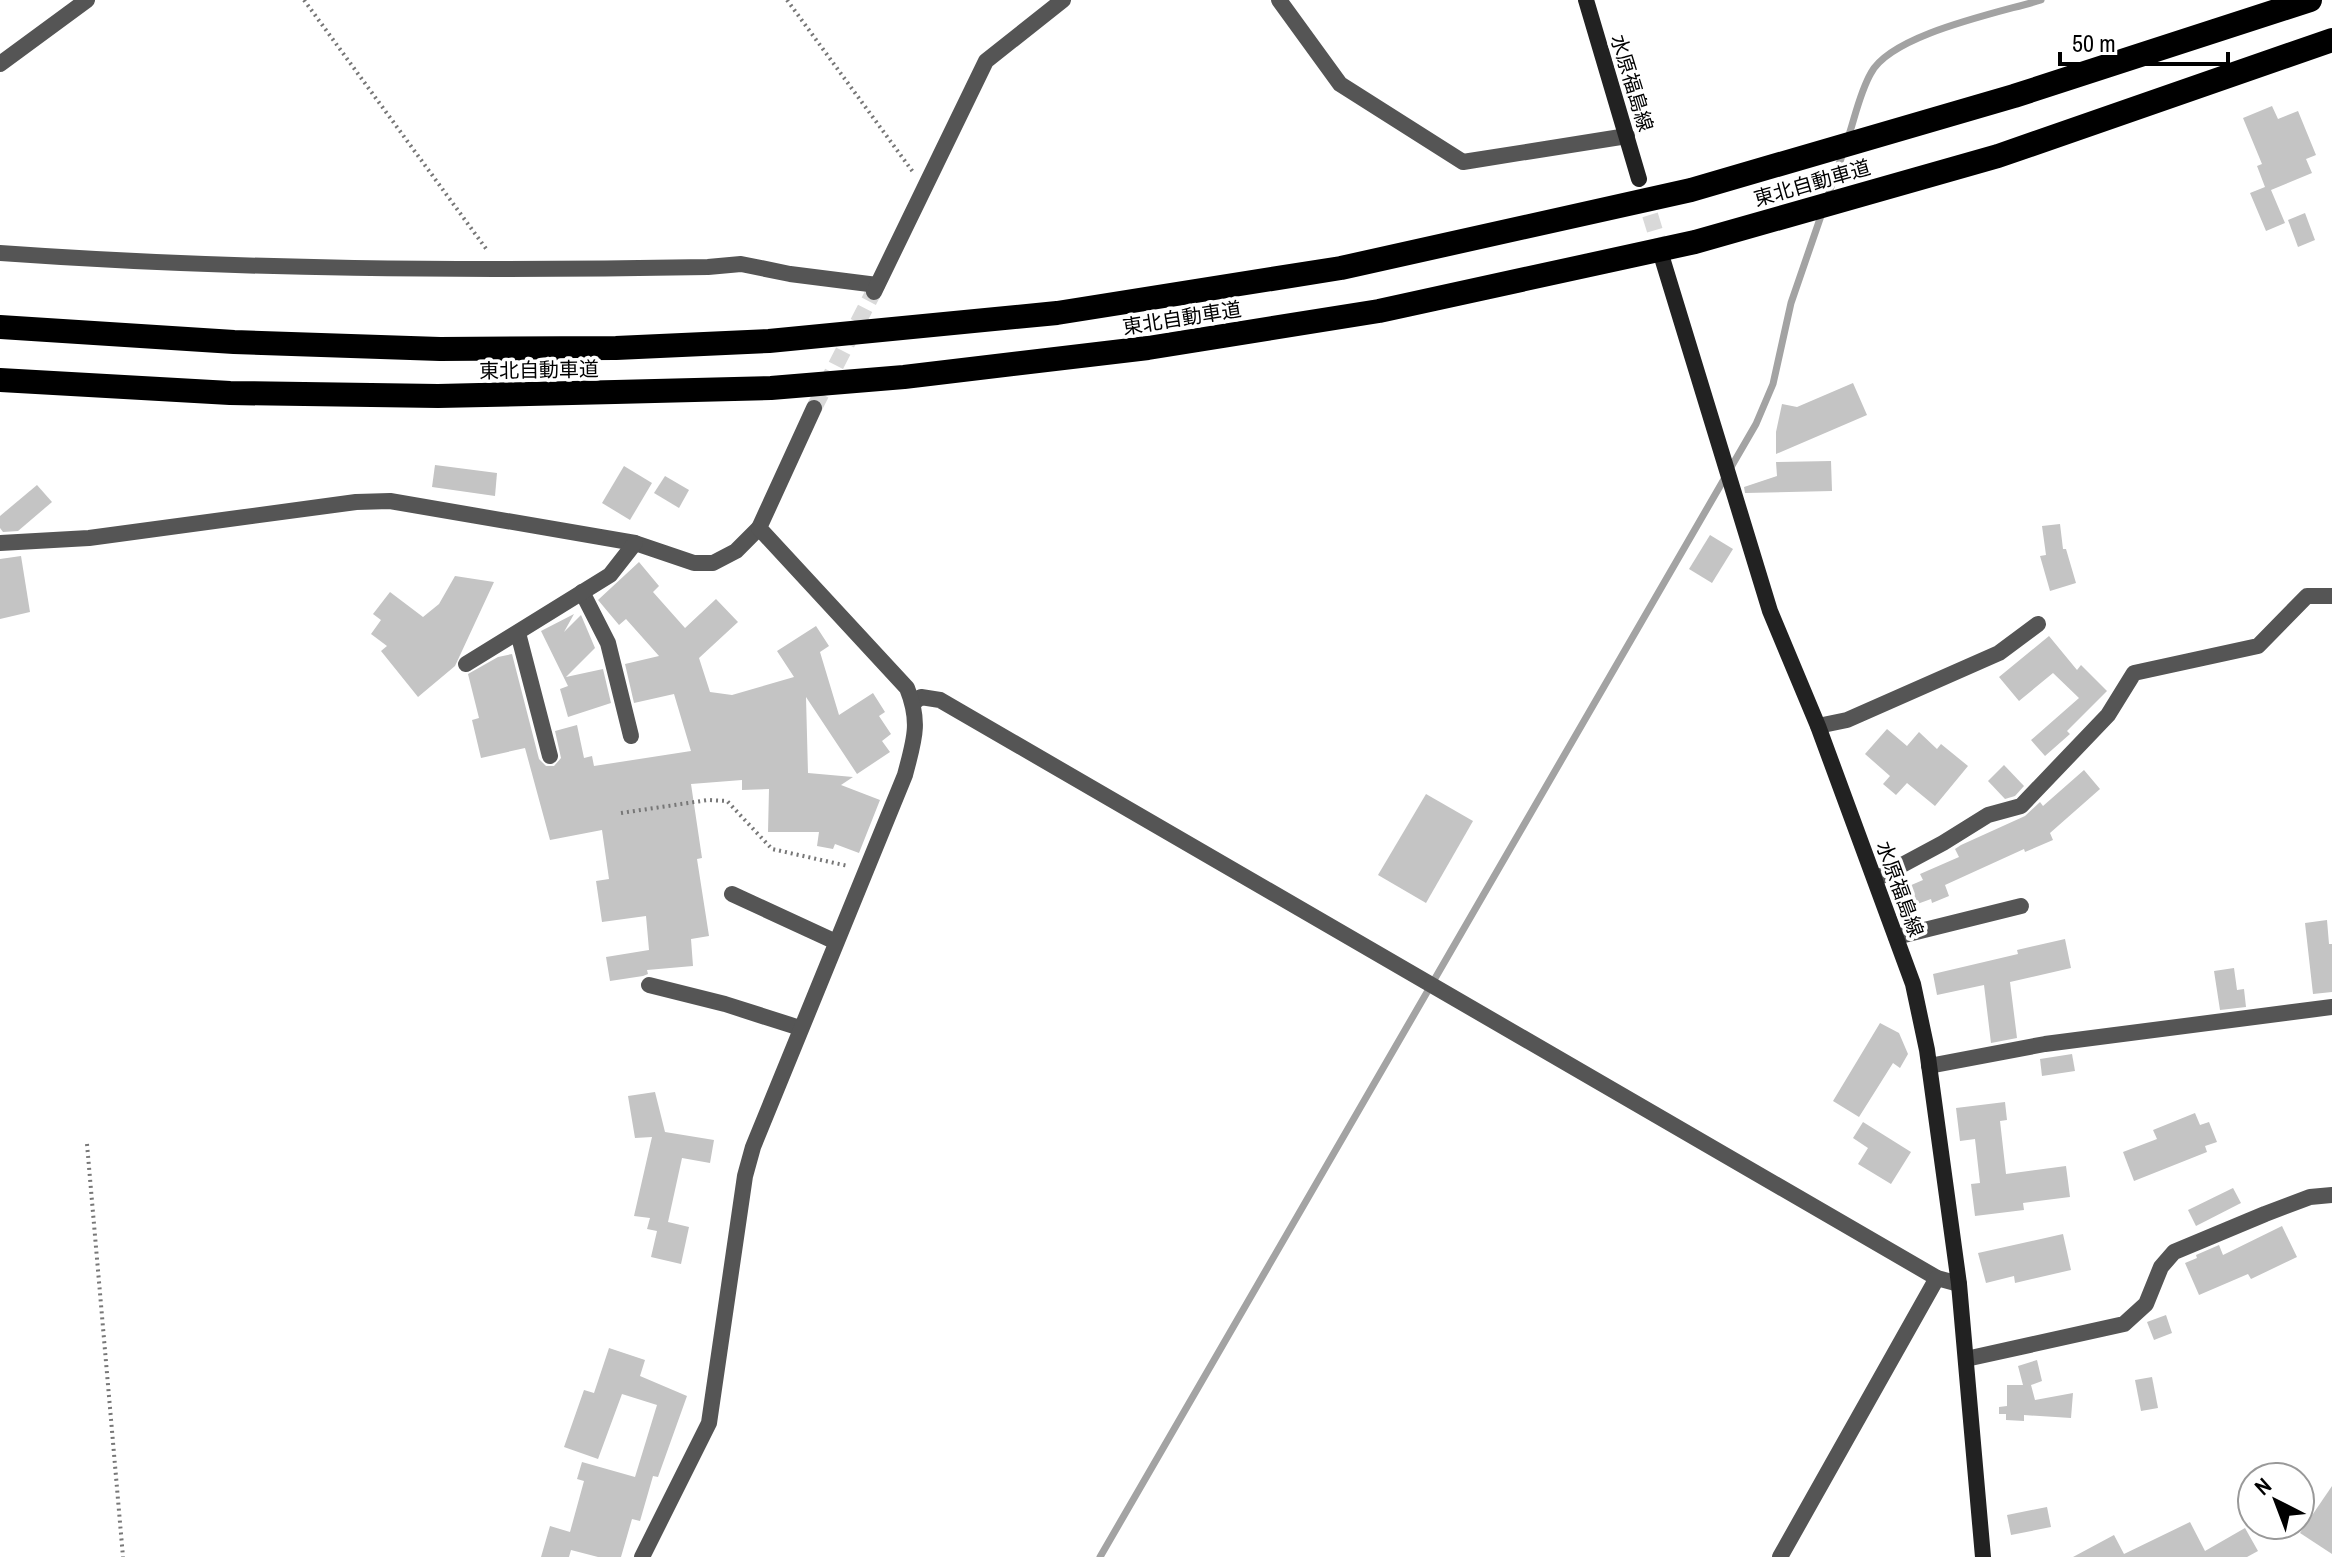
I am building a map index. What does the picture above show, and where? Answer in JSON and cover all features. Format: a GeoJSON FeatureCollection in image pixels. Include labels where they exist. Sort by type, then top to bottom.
{"type":"FeatureCollection","features":[{"type":"Feature","properties":{"kind":"highway","name":"東北自動車道"},"geometry":{"type":"LineString","coordinates":[[0,327],[234,342],[440,349],[616,348],[769,341],[1057,313],[1341,268],[1691,190],[2014,96],[2310,0]]}},
{"type":"Feature","properties":{"kind":"highway","name":"東北自動車道"},"geometry":{"type":"LineString","coordinates":[[0,380],[230,393],[438,396],[771,388],[904,377],[1148,348],[1379,311],[1695,242],[1998,156],[2332,40]]}},
{"type":"Feature","properties":{"kind":"main road","name":"水原福島線"},"geometry":{"type":"LineString","coordinates":[[1586,0],[1639,179]]}},
{"type":"Feature","properties":{"kind":"main road","name":"水原福島線"},"geometry":{"type":"LineString","coordinates":[[1663,261],[1770,611],[1818,726],[1913,984],[1929,1066],[1959,1284],[1983,1557]]}},
{"type":"Feature","properties":{"kind":"street"},"geometry":{"type":"LineString","coordinates":[[0,64],[87,0]]}},
{"type":"Feature","properties":{"kind":"street"},"geometry":{"type":"LineString","coordinates":[[0,253],[150,263],[489,271],[741,264],[875,289],[986,61],[1063,0]]}},
{"type":"Feature","properties":{"kind":"street"},"geometry":{"type":"LineString","coordinates":[[1279,0],[1340,84],[1463,162],[1627,136]]}},
{"type":"Feature","properties":{"kind":"street"},"geometry":{"type":"LineString","coordinates":[[0,543],[89,538],[379,501],[635,543],[694,563],[713,563],[736,551],[759,528],[814,408]]}},
{"type":"Feature","properties":{"kind":"street"},"geometry":{"type":"LineString","coordinates":[[642,1557],[709,1423],[745,1176],[753,1147],[905,775],[917,731],[913,703],[907,688],[759,528]]}},
{"type":"Feature","properties":{"kind":"street"},"geometry":{"type":"LineString","coordinates":[[466,664],[610,575],[635,543]]}},
{"type":"Feature","properties":{"kind":"street"},"geometry":{"type":"LineString","coordinates":[[582,592],[608,643],[631,736]]}},
{"type":"Feature","properties":{"kind":"street"},"geometry":{"type":"LineString","coordinates":[[1876,879],[1988,815],[2021,806],[2108,715],[2134,673],[2258,646],[2307,596],[2332,596]]}},
{"type":"Feature","properties":{"kind":"street"},"geometry":{"type":"LineString","coordinates":[[1818,726],[1847,720],[1999,653],[2038,624]]}},
{"type":"Feature","properties":{"kind":"street"},"geometry":{"type":"LineString","coordinates":[[518,633],[550,756]]}},
{"type":"Feature","properties":{"kind":"street"},"geometry":{"type":"LineString","coordinates":[[913,703],[921,697],[940,700],[1937,1278],[1959,1284]]}},
{"type":"Feature","properties":{"kind":"street"},"geometry":{"type":"LineString","coordinates":[[732,894],[836,942]]}},
{"type":"Feature","properties":{"kind":"street"},"geometry":{"type":"LineString","coordinates":[[1896,937],[2021,906]]}},
{"type":"Feature","properties":{"kind":"street"},"geometry":{"type":"LineString","coordinates":[[649,985],[725,1004],[800,1028]]}},
{"type":"Feature","properties":{"kind":"street"},"geometry":{"type":"LineString","coordinates":[[1929,1066],[2045,1044],[2332,1007]]}},
{"type":"Feature","properties":{"kind":"street"},"geometry":{"type":"LineString","coordinates":[[1966,1359],[2124,1324],[2146,1304],[2161,1267],[2174,1252],[2310,1197],[2332,1195]]}},
{"type":"Feature","properties":{"kind":"street"},"geometry":{"type":"LineString","coordinates":[[1780,1557],[1937,1278]]}},
{"type":"Feature","properties":{"kind":"path"},"geometry":{"type":"LineString","coordinates":[[304,0],[487,251],[489,271]]}},
{"type":"Feature","properties":{"kind":"path"},"geometry":{"type":"LineString","coordinates":[[787,0],[924,188]]}},
{"type":"Feature","properties":{"kind":"path"},"geometry":{"type":"LineString","coordinates":[[621,813],[695,801],[727,801],[772,849],[866,870]]}},
{"type":"Feature","properties":{"kind":"path"},"geometry":{"type":"LineString","coordinates":[[87,1144],[123,1557]]}},
{"type":"Feature","properties":{"kind":"building"},"geometry":{"type":"Polygon","coordinates":[[[2272,106],[2278,119],[2298,111],[2316,155],[2306,159],[2312,173],[2271,190],[2285,223],[2266,231],[2250,193],[2265,187],[2257,166],[2262,164],[2243,118],[2272,106]]]}},
{"type":"Feature","properties":{"kind":"building"},"geometry":{"type":"Polygon","coordinates":[[[2305,213],[2315,240],[2298,247],[2288,220],[2305,213]]]}},
{"type":"Feature","properties":{"kind":"building"},"geometry":{"type":"Polygon","coordinates":[[[1853,383],[1867,415],[1776,454],[1776,432],[1782,404],[1797,407],[1853,383]]]}},
{"type":"Feature","properties":{"kind":"building"},"geometry":{"type":"Polygon","coordinates":[[[1831,461],[1832,491],[1745,493],[1744,487],[1777,476],[1776,462],[1831,461]]]}},
{"type":"Feature","properties":{"kind":"building"},"geometry":{"type":"Polygon","coordinates":[[[435,465],[497,473],[495,496],[432,487],[435,465]]]}},
{"type":"Feature","properties":{"kind":"building"},"geometry":{"type":"Polygon","coordinates":[[[624,466],[652,483],[630,520],[602,503],[624,466]]]}},
{"type":"Feature","properties":{"kind":"building"},"geometry":{"type":"Polygon","coordinates":[[[665,476],[689,490],[679,508],[654,493],[665,476]]]}},
{"type":"Feature","properties":{"kind":"building"},"geometry":{"type":"Polygon","coordinates":[[[37,485],[52,502],[18,531],[3,532],[0,516],[37,485]]]}},
{"type":"Feature","properties":{"kind":"building"},"geometry":{"type":"Polygon","coordinates":[[[2060,524],[2063,549],[2066,549],[2076,583],[2050,591],[2040,556],[2046,555],[2042,526],[2060,524]]]}},
{"type":"Feature","properties":{"kind":"building"},"geometry":{"type":"Polygon","coordinates":[[[1710,535],[1733,549],[1712,583],[1689,569],[1710,535]]]}},
{"type":"Feature","properties":{"kind":"building"},"geometry":{"type":"Polygon","coordinates":[[[21,556],[30,612],[0,619],[0,559],[21,556]]]}},
{"type":"Feature","properties":{"kind":"building"},"geometry":{"type":"Polygon","coordinates":[[[639,562],[659,586],[653,592],[685,628],[716,599],[738,622],[699,658],[710,692],[732,695],[794,677],[777,651],[816,626],[829,646],[820,652],[839,715],[873,693],[885,712],[879,716],[891,734],[882,741],[890,752],[857,774],[806,697],[808,773],[853,777],[841,785],[880,800],[859,853],[835,844],[833,849],[817,846],[819,832],[768,832],[769,789],[742,790],[742,780],[691,784],[702,858],[697,859],[709,936],[691,939],[693,966],[647,970],[648,974],[643,976],[610,981],[606,957],[649,950],[646,916],[602,922],[596,881],[609,879],[602,830],[550,840],[525,748],[481,758],[472,720],[479,718],[468,674],[498,657],[512,654],[539,759],[546,766],[554,766],[561,758],[555,731],[577,725],[584,758],[592,756],[594,766],[691,751],[674,694],[634,703],[625,664],[659,656],[626,619],[619,625],[598,600],[639,562]]]}},
{"type":"Feature","properties":{"kind":"building"},"geometry":{"type":"Polygon","coordinates":[[[455,576],[494,582],[455,666],[418,697],[381,651],[387,646],[371,634],[381,620],[373,614],[390,592],[423,617],[439,604],[455,576]]]}},
{"type":"Feature","properties":{"kind":"building"},"geometry":{"type":"Polygon","coordinates":[[[574,614],[564,632],[581,615],[595,648],[566,677],[603,669],[611,703],[568,717],[560,689],[568,686],[541,631],[574,614]]]}},
{"type":"Feature","properties":{"kind":"building"},"geometry":{"type":"Polygon","coordinates":[[[2049,636],[2077,670],[2081,665],[2107,691],[2067,731],[2070,734],[2045,756],[2031,740],[2079,698],[2053,673],[2019,701],[1999,677],[2049,636]]]}},
{"type":"Feature","properties":{"kind":"building"},"geometry":{"type":"Polygon","coordinates":[[[1887,729],[1907,746],[1919,732],[1937,749],[1941,744],[1968,766],[1935,806],[1907,783],[1896,795],[1883,784],[1890,776],[1865,754],[1887,729]]]}},
{"type":"Feature","properties":{"kind":"building"},"geometry":{"type":"Polygon","coordinates":[[[2004,765],[2024,786],[2015,796],[2005,799],[1988,781],[2004,765]]]}},
{"type":"Feature","properties":{"kind":"building"},"geometry":{"type":"Polygon","coordinates":[[[2084,770],[2100,789],[2050,833],[2053,840],[2025,852],[2024,849],[1945,885],[1949,896],[1909,907],[1902,889],[1923,880],[1920,874],[1959,857],[1955,849],[1961,845],[2025,816],[2040,802],[2043,806],[2084,770]]]}},
{"type":"Feature","properties":{"kind":"building"},"geometry":{"type":"Polygon","coordinates":[[[1426,794],[1473,821],[1426,903],[1378,875],[1426,794]]]}},
{"type":"Feature","properties":{"kind":"building"},"geometry":{"type":"Polygon","coordinates":[[[2327,920],[2329,944],[2332,944],[2332,992],[2313,994],[2305,923],[2327,920]]]}},
{"type":"Feature","properties":{"kind":"building"},"geometry":{"type":"Polygon","coordinates":[[[2065,939],[2071,968],[2010,982],[2017,1038],[1991,1043],[1984,985],[1937,995],[1933,974],[2018,954],[2017,950],[2065,939]]]}},
{"type":"Feature","properties":{"kind":"building"},"geometry":{"type":"Polygon","coordinates":[[[2234,968],[2237,990],[2244,989],[2246,1007],[2220,1010],[2214,971],[2234,968]]]}},
{"type":"Feature","properties":{"kind":"building"},"geometry":{"type":"Polygon","coordinates":[[[1880,1023],[1899,1033],[1908,1054],[1900,1068],[1893,1063],[1859,1117],[1833,1101],[1880,1023]]]}},
{"type":"Feature","properties":{"kind":"building"},"geometry":{"type":"Polygon","coordinates":[[[2072,1054],[2075,1071],[2042,1076],[2040,1059],[2072,1054]]]}},
{"type":"Feature","properties":{"kind":"building"},"geometry":{"type":"Polygon","coordinates":[[[655,1092],[665,1132],[714,1140],[710,1163],[682,1158],[668,1222],[689,1227],[681,1264],[651,1257],[657,1231],[647,1229],[650,1218],[634,1216],[652,1137],[635,1138],[628,1096],[655,1092]]]}},
{"type":"Feature","properties":{"kind":"building"},"geometry":{"type":"Polygon","coordinates":[[[2005,1102],[2007,1120],[2000,1121],[2006,1174],[2066,1166],[2070,1197],[2023,1203],[2024,1210],[1975,1216],[1971,1184],[1980,1183],[1975,1139],[1960,1141],[1956,1108],[2005,1102]]]}},
{"type":"Feature","properties":{"kind":"building"},"geometry":{"type":"Polygon","coordinates":[[[2195,1113],[2200,1125],[2209,1122],[2217,1142],[2205,1146],[2207,1152],[2134,1181],[2123,1152],[2157,1139],[2153,1130],[2195,1113]]]}},
{"type":"Feature","properties":{"kind":"building"},"geometry":{"type":"Polygon","coordinates":[[[1863,1122],[1911,1152],[1891,1184],[1858,1164],[1868,1148],[1853,1138],[1863,1122]]]}},
{"type":"Feature","properties":{"kind":"building"},"geometry":{"type":"Polygon","coordinates":[[[2233,1188],[2241,1203],[2196,1226],[2188,1210],[2233,1188]]]}},
{"type":"Feature","properties":{"kind":"building"},"geometry":{"type":"Polygon","coordinates":[[[2282,1226],[2297,1257],[2251,1279],[2248,1274],[2199,1295],[2185,1263],[2219,1245],[2223,1255],[2282,1226]]]}},
{"type":"Feature","properties":{"kind":"building"},"geometry":{"type":"Polygon","coordinates":[[[2063,1234],[2071,1270],[2015,1283],[2014,1276],[1986,1283],[1978,1253],[2063,1234]]]}},
{"type":"Feature","properties":{"kind":"building"},"geometry":{"type":"Polygon","coordinates":[[[2166,1315],[2172,1333],[2154,1340],[2147,1322],[2166,1315]]]}},
{"type":"Feature","properties":{"kind":"building"},"geometry":{"type":"Polygon","coordinates":[[[609,1348],[645,1360],[640,1376],[687,1396],[658,1477],[653,1476],[640,1521],[632,1519],[621,1557],[598,1557],[571,1550],[569,1557],[541,1557],[550,1526],[570,1532],[584,1481],[577,1479],[582,1462],[635,1477],[657,1405],[622,1394],[598,1459],[564,1447],[584,1390],[594,1393],[609,1348]]]}},
{"type":"Feature","properties":{"kind":"building"},"geometry":{"type":"Polygon","coordinates":[[[2037,1360],[2042,1381],[2031,1385],[2035,1400],[2073,1393],[2071,1418],[2024,1415],[2024,1421],[2006,1420],[2006,1414],[1999,1414],[1999,1407],[2007,1406],[2007,1385],[2023,1385],[2018,1366],[2037,1360]]]}},
{"type":"Feature","properties":{"kind":"building"},"geometry":{"type":"Polygon","coordinates":[[[2152,1377],[2158,1408],[2141,1411],[2135,1380],[2152,1377]]]}},
{"type":"Feature","properties":{"kind":"building"},"geometry":{"type":"Polygon","coordinates":[[[2332,1486],[2332,1554],[2312,1541],[2316,1541],[2316,1510],[2332,1486]]]}},
{"type":"Feature","properties":{"kind":"building"},"geometry":{"type":"Polygon","coordinates":[[[2047,1507],[2051,1527],[2011,1535],[2007,1515],[2047,1507]]]}},
{"type":"Feature","properties":{"kind":"building"},"geometry":{"type":"Polygon","coordinates":[[[2190,1522],[2205,1551],[2236,1533],[2236,1541],[2252,1541],[2258,1551],[2247,1557],[2073,1557],[2114,1535],[2124,1554],[2190,1522]]]}},
{"type":"Feature","properties":{"kind":"waterway"},"geometry":{"type":"LineString","coordinates":[[1848,138],[1867,80],[1883,59],[1923,36],[2041,0]]}},
{"type":"Feature","properties":{"kind":"waterway"},"geometry":{"type":"LineString","coordinates":[[1827,198],[1843,153]]}},
{"type":"Feature","properties":{"kind":"waterway"},"geometry":{"type":"LineString","coordinates":[[1100,1557],[1756,424],[1773,384],[1791,303],[1823,210]]}},
{"type":"Feature","properties":{"kind":"tunnel"},"geometry":{"type":"LineString","coordinates":[[1643,192],[1663,257]]}},
{"type":"Feature","properties":{"kind":"tunnel"},"geometry":{"type":"LineString","coordinates":[[814,408],[873,293]]}}]}
